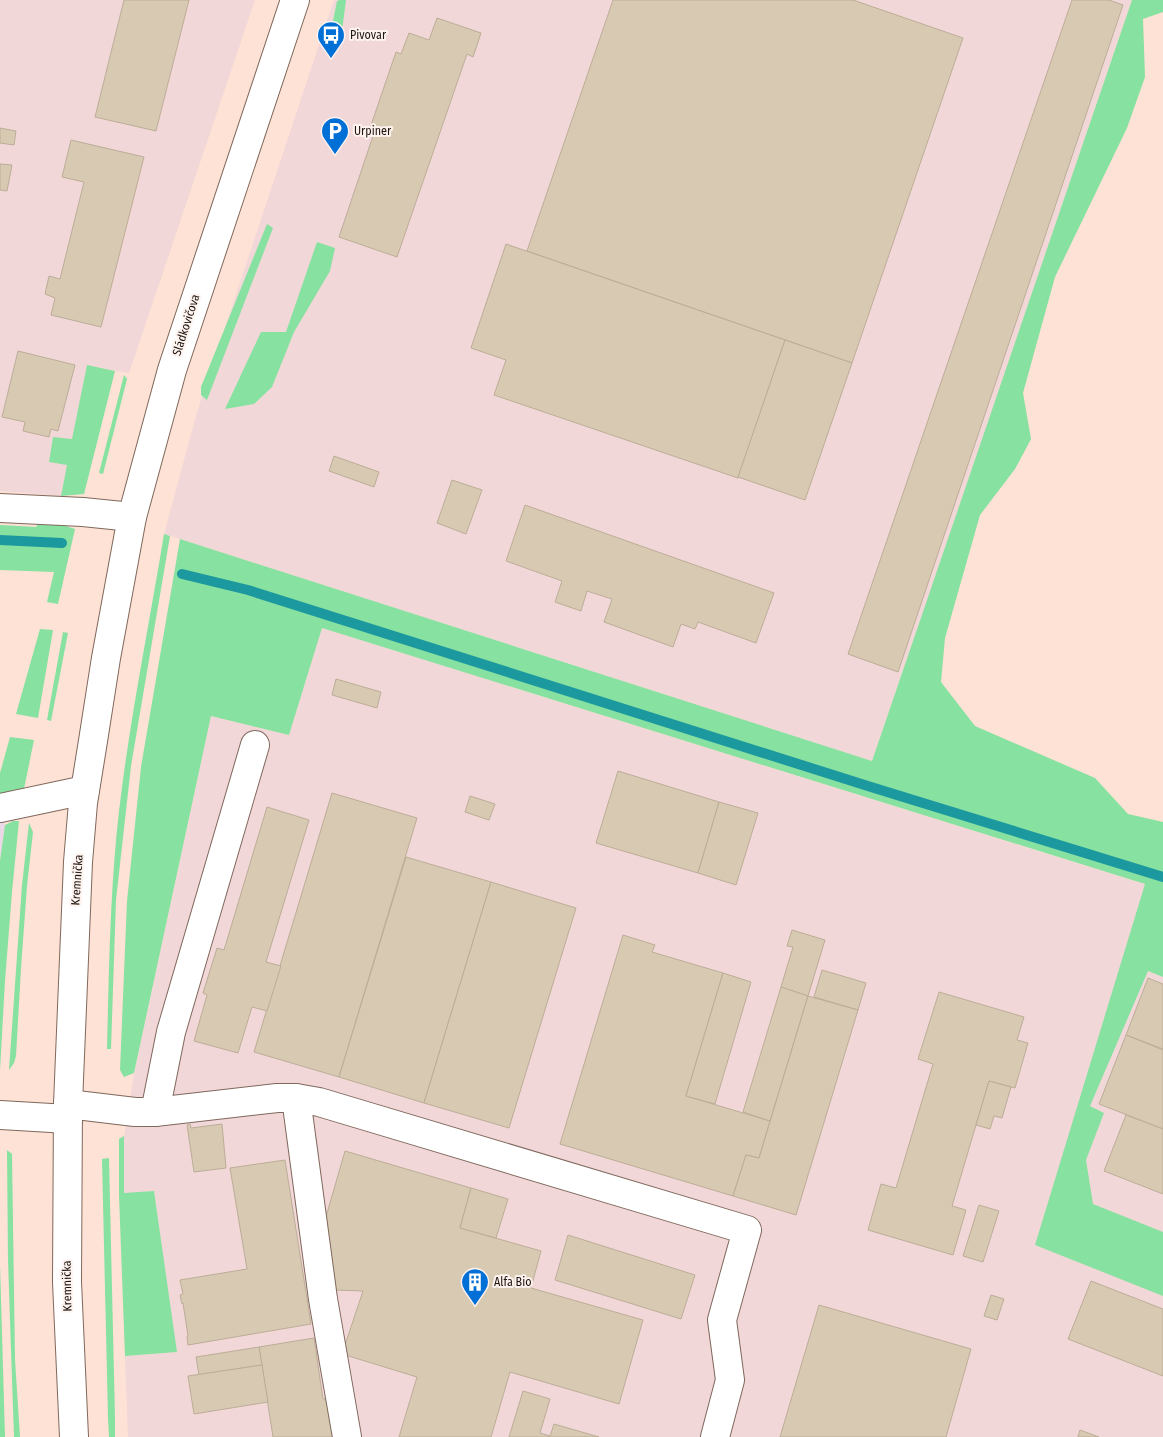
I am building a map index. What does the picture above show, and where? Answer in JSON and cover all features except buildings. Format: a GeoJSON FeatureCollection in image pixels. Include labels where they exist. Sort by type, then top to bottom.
{"type":"FeatureCollection","features":[{"type":"Feature","properties":{"kind":"main road","name":"Sládkovičova"},"geometry":{"type":"LineString","coordinates":[[106,658],[132,517],[172,370],[295,0]]}},
{"type":"Feature","properties":{"kind":"main road"},"geometry":{"type":"LineString","coordinates":[[0,508],[83,512],[132,517]]}},
{"type":"Feature","properties":{"kind":"main road","name":"Kremnička"},"geometry":{"type":"LineString","coordinates":[[74,1437],[66,1282],[68,1112],[73,952],[78,862],[85,790],[106,658]]}},
{"type":"Feature","properties":{"kind":"main road"},"geometry":{"type":"LineString","coordinates":[[160,1112],[171,1032],[255,744]]}},
{"type":"Feature","properties":{"kind":"main road"},"geometry":{"type":"LineString","coordinates":[[0,808],[85,790]]}},
{"type":"Feature","properties":{"kind":"main road"},"geometry":{"type":"LineString","coordinates":[[0,1115],[68,1112],[160,1112],[277,1098],[296,1098],[329,1105],[747,1230],[722,1320],[730,1380],[715,1437]]}},
{"type":"Feature","properties":{"kind":"main road"},"geometry":{"type":"LineString","coordinates":[[296,1098],[323,1299],[347,1437]]}},
{"type":"Feature","properties":{"kind":"shaded area"},"geometry":{"type":"Polygon","coordinates":[[[0,0],[255,0],[129,373],[87,366],[61,496],[0,491],[0,0]]]}},
{"type":"Feature","properties":{"kind":"shaded area"},"geometry":{"type":"Polygon","coordinates":[[[334,0],[1132,0],[872,761],[164,534],[197,412],[334,0]]]}},
{"type":"Feature","properties":{"kind":"shaded area"},"geometry":{"type":"Polygon","coordinates":[[[322,628],[1163,890],[1163,1437],[128,1437],[125,1356],[176,1352],[154,1191],[124,1194],[124,1136],[134,1074],[211,716],[289,735],[322,628]]]}},
{"type":"Feature","properties":{"kind":"shaded area"},"geometry":{"type":"Polygon","coordinates":[[[0,812],[5,825],[0,861],[0,812]]]}},
{"type":"Feature","properties":{"kind":"green space"},"geometry":{"type":"Polygon","coordinates":[[[346,0],[341,39],[336,52],[327,50],[337,1],[346,0]]]}},
{"type":"Feature","properties":{"kind":"green space"},"geometry":{"type":"Polygon","coordinates":[[[1132,0],[1163,0],[1163,12],[1143,19],[1145,77],[1127,128],[1055,277],[1023,393],[1031,439],[1015,469],[980,515],[945,638],[941,682],[975,726],[1095,778],[1128,814],[1163,822],[1163,977],[1148,971],[1090,1106],[1104,1113],[1086,1160],[1093,1204],[1163,1232],[1163,1296],[1035,1245],[1145,884],[322,628],[289,735],[211,716],[134,1073],[124,1077],[120,1070],[127,901],[141,767],[180,539],[872,761],[1132,0]]]}},
{"type":"Feature","properties":{"kind":"green space"},"geometry":{"type":"Polygon","coordinates":[[[267,224],[273,228],[207,400],[201,395],[201,387],[267,224]]]}},
{"type":"Feature","properties":{"kind":"green space"},"geometry":{"type":"Polygon","coordinates":[[[317,242],[335,248],[330,271],[294,332],[272,387],[254,404],[225,409],[261,332],[286,332],[317,242]]]}},
{"type":"Feature","properties":{"kind":"green space"},"geometry":{"type":"Polygon","coordinates":[[[87,365],[115,371],[84,494],[61,496],[67,465],[49,462],[53,437],[72,439],[87,365]]]}},
{"type":"Feature","properties":{"kind":"green space"},"geometry":{"type":"Polygon","coordinates":[[[124,375],[127,379],[103,474],[99,473],[124,375]]]}},
{"type":"Feature","properties":{"kind":"green space"},"geometry":{"type":"Polygon","coordinates":[[[39,522],[60,524],[75,529],[58,604],[47,602],[54,572],[0,570],[0,525],[36,527],[39,522]]]}},
{"type":"Feature","properties":{"kind":"green space"},"geometry":{"type":"Polygon","coordinates":[[[164,534],[170,536],[131,766],[116,900],[111,1049],[107,1049],[109,959],[119,811],[134,707],[164,534]]]}},
{"type":"Feature","properties":{"kind":"green space"},"geometry":{"type":"Polygon","coordinates":[[[40,629],[53,630],[38,718],[16,714],[40,629]]]}},
{"type":"Feature","properties":{"kind":"green space"},"geometry":{"type":"Polygon","coordinates":[[[63,632],[68,633],[51,721],[47,720],[63,632]]]}},
{"type":"Feature","properties":{"kind":"green space"},"geometry":{"type":"Polygon","coordinates":[[[10,737],[34,740],[24,789],[0,797],[0,773],[10,737]]]}},
{"type":"Feature","properties":{"kind":"green space"},"geometry":{"type":"Polygon","coordinates":[[[13,821],[19,821],[5,981],[0,1070],[0,861],[5,825],[13,821]]]}},
{"type":"Feature","properties":{"kind":"green space"},"geometry":{"type":"Polygon","coordinates":[[[29,823],[33,832],[27,886],[16,1056],[9,1070],[22,885],[29,823]]]}},
{"type":"Feature","properties":{"kind":"green space"},"geometry":{"type":"Polygon","coordinates":[[[124,1136],[124,1193],[154,1191],[177,1352],[125,1356],[119,1195],[119,1139],[124,1136]]]}},
{"type":"Feature","properties":{"kind":"green space"},"geometry":{"type":"Polygon","coordinates":[[[7,1150],[12,1154],[15,1360],[20,1437],[14,1437],[8,1261],[7,1150]]]}},
{"type":"Feature","properties":{"kind":"green space"},"geometry":{"type":"Polygon","coordinates":[[[109,1158],[115,1437],[109,1437],[108,1418],[102,1159],[109,1158]]]}},
{"type":"Feature","properties":{"kind":"green space"},"geometry":{"type":"Polygon","coordinates":[[[0,1264],[5,1437],[0,1437],[0,1264]]]}},
{"type":"Feature","properties":{"kind":"waterway"},"geometry":{"type":"LineString","coordinates":[[0,540],[62,543]]}},
{"type":"Feature","properties":{"kind":"waterway"},"geometry":{"type":"LineString","coordinates":[[182,574],[248,590],[871,787],[1163,877]]}},
{"type":"Feature","properties":{"kind":"place","name":"Pivovar"},"geometry":{"type":"Point","coordinates":[331,59]}},
{"type":"Feature","properties":{"kind":"place","name":"Urpiner"},"geometry":{"type":"Point","coordinates":[335,155]}},
{"type":"Feature","properties":{"kind":"place","name":"Alfa Bio"},"geometry":{"type":"Point","coordinates":[475,1306]}}]}
